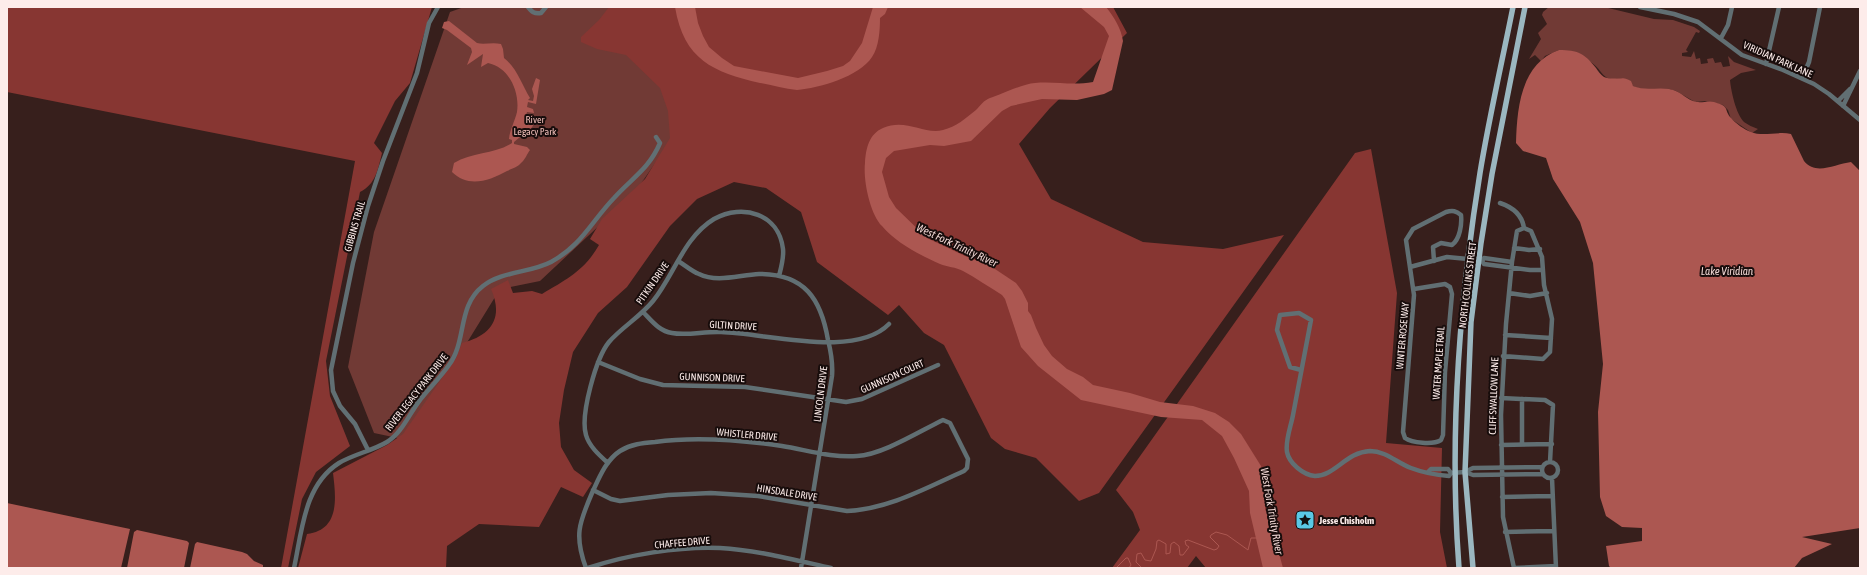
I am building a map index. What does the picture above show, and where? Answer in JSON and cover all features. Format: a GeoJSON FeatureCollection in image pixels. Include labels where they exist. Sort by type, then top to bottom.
{"type":"FeatureCollection","features":[{"type":"Feature","properties":{"kind":"main road","name":"NORTH COLLINS STREET"},"geometry":{"type":"LineString","coordinates":[[1459,568],[1452,473],[1462,321],[1468,259],[1480,172],[1513,7]]}},
{"type":"Feature","properties":{"kind":"main road","name":"NORTH COLLINS STREET"},"geometry":{"type":"LineString","coordinates":[[1473,568],[1465,472],[1470,339],[1492,174],[1525,7]]}},
{"type":"Feature","properties":{"kind":"main road"},"geometry":{"type":"LineString","coordinates":[[1468,259],[1480,261]]}},
{"type":"Feature","properties":{"kind":"street","name":"GIBBINS TRAIL"},"geometry":{"type":"LineString","coordinates":[[368,450],[355,424],[340,406],[333,391],[331,370],[353,263],[368,206],[383,161],[417,73],[429,23],[438,7]]}},
{"type":"Feature","properties":{"kind":"street"},"geometry":{"type":"LineString","coordinates":[[528,7],[532,12],[537,14],[541,13],[546,7]]}},
{"type":"Feature","properties":{"kind":"street","name":"VIRIDIAN PARK LANE"},"geometry":{"type":"LineString","coordinates":[[1640,7],[1652,8],[1698,22],[1722,38],[1742,55],[1814,84],[1838,101],[1860,120]]}},
{"type":"Feature","properties":{"kind":"street"},"geometry":{"type":"LineString","coordinates":[[1722,38],[1728,25],[1732,7]]}},
{"type":"Feature","properties":{"kind":"street"},"geometry":{"type":"LineString","coordinates":[[1766,64],[1779,7]]}},
{"type":"Feature","properties":{"kind":"street"},"geometry":{"type":"LineString","coordinates":[[1802,78],[1809,62],[1820,7]]}},
{"type":"Feature","properties":{"kind":"street"},"geometry":{"type":"LineString","coordinates":[[1838,101],[1850,89],[1860,71]]}},
{"type":"Feature","properties":{"kind":"street"},"geometry":{"type":"LineString","coordinates":[[1844,106],[1850,94],[1850,89]]}},
{"type":"Feature","properties":{"kind":"street","name":"RIVER LEGACY PARK DRIVE"},"geometry":{"type":"LineString","coordinates":[[294,568],[307,507],[316,486],[327,473],[340,463],[386,442],[398,434],[420,399],[449,366],[457,354],[466,311],[472,298],[483,286],[504,276],[550,263],[582,239],[613,198],[654,156],[660,143],[656,138]]}},
{"type":"Feature","properties":{"kind":"street"},"geometry":{"type":"LineString","coordinates":[[1500,203],[1509,206],[1520,215],[1524,228],[1531,232],[1540,249],[1552,319],[1550,352],[1543,359],[1503,356]]}},
{"type":"Feature","properties":{"kind":"street","name":"WINTER ROSE WAY"},"geometry":{"type":"LineString","coordinates":[[1405,438],[1403,432],[1414,289],[1406,244],[1408,236],[1413,229],[1452,210],[1461,215],[1460,227],[1454,243],[1448,245],[1441,243],[1435,244],[1432,250],[1434,261]]}},
{"type":"Feature","properties":{"kind":"street","name":"PITKIN DRIVE"},"geometry":{"type":"LineString","coordinates":[[608,463],[589,441],[585,434],[586,409],[598,362],[609,342],[643,312],[668,279],[683,251],[697,235],[715,219],[730,212],[751,212],[764,217],[770,222],[780,236],[783,251],[779,276]]}},
{"type":"Feature","properties":{"kind":"street","name":"CLIFF SWALLOW LANE"},"geometry":{"type":"LineString","coordinates":[[1514,568],[1505,532],[1502,497],[1501,398],[1508,293],[1514,248],[1517,231],[1524,228]]}},
{"type":"Feature","properties":{"kind":"street"},"geometry":{"type":"LineString","coordinates":[[1514,248],[1529,250],[1540,249]]}},
{"type":"Feature","properties":{"kind":"street"},"geometry":{"type":"LineString","coordinates":[[1410,267],[1447,257],[1468,259]]}},
{"type":"Feature","properties":{"kind":"street","name":"LINCOLN DRIVE"},"geometry":{"type":"LineString","coordinates":[[678,261],[699,274],[710,278],[759,274],[779,276],[796,283],[815,300],[822,311],[833,364],[813,505],[801,568]]}},
{"type":"Feature","properties":{"kind":"street"},"geometry":{"type":"LineString","coordinates":[[1480,261],[1484,264],[1512,265],[1543,270]]}},
{"type":"Feature","properties":{"kind":"street","name":"WATER MAPLE TRAIL"},"geometry":{"type":"LineString","coordinates":[[1405,438],[1410,440],[1436,442],[1442,438],[1452,294],[1450,287],[1445,284],[1414,289]]}},
{"type":"Feature","properties":{"kind":"street"},"geometry":{"type":"LineString","coordinates":[[1508,293],[1530,296],[1547,293]]}},
{"type":"Feature","properties":{"kind":"street","name":"GILTIN DRIVE"},"geometry":{"type":"LineString","coordinates":[[643,312],[657,327],[672,333],[720,332],[829,342],[846,342],[872,337],[883,331],[889,324]]}},
{"type":"Feature","properties":{"kind":"street"},"geometry":{"type":"LineString","coordinates":[[1301,370],[1290,367],[1286,361],[1277,330],[1280,315],[1299,313],[1311,320],[1287,445],[1287,452],[1290,459],[1299,469],[1306,473],[1315,476],[1324,474],[1352,455],[1370,451],[1390,456],[1410,468],[1428,472],[1430,475],[1449,476],[1452,473],[1465,472],[1473,468],[1542,467],[1550,462]]}},
{"type":"Feature","properties":{"kind":"street"},"geometry":{"type":"LineString","coordinates":[[1505,335],[1551,338]]}},
{"type":"Feature","properties":{"kind":"street","name":"GUNNISON DRIVE"},"geometry":{"type":"LineString","coordinates":[[598,362],[640,379],[662,385],[745,387],[829,399]]}},
{"type":"Feature","properties":{"kind":"street","name":"GUNNISON COURT"},"geometry":{"type":"LineString","coordinates":[[829,399],[846,402],[862,399],[938,365]]}},
{"type":"Feature","properties":{"kind":"street"},"geometry":{"type":"LineString","coordinates":[[1501,398],[1545,400],[1553,405],[1550,462]]}},
{"type":"Feature","properties":{"kind":"street"},"geometry":{"type":"LineString","coordinates":[[1522,399],[1522,444]]}},
{"type":"Feature","properties":{"kind":"street","name":"WHISTLER DRIVE"},"geometry":{"type":"LineString","coordinates":[[587,568],[581,554],[579,536],[581,518],[593,490],[608,463],[619,451],[629,446],[664,440],[725,440],[851,456],[871,454],[943,420],[950,423],[968,459],[968,463]]}},
{"type":"Feature","properties":{"kind":"street"},"geometry":{"type":"LineString","coordinates":[[1501,445],[1552,444]]}},
{"type":"Feature","properties":{"kind":"street"},"geometry":{"type":"LineString","coordinates":[[1465,472],[1473,475],[1542,474],[1546,477],[1552,478],[1556,476],[1558,468],[1555,464],[1550,462]]}},
{"type":"Feature","properties":{"kind":"street","name":"HINSDALE DRIVE"},"geometry":{"type":"LineString","coordinates":[[593,490],[611,499],[620,501],[687,493],[711,493],[758,496],[847,511],[873,508],[893,502],[964,471],[967,468],[968,463]]}},
{"type":"Feature","properties":{"kind":"street"},"geometry":{"type":"LineString","coordinates":[[1542,467],[1542,474]]}},
{"type":"Feature","properties":{"kind":"street"},"geometry":{"type":"LineString","coordinates":[[1514,568],[1556,567],[1553,531],[1552,478]]}},
{"type":"Feature","properties":{"kind":"street"},"geometry":{"type":"LineString","coordinates":[[1502,497],[1553,496]]}},
{"type":"Feature","properties":{"kind":"street"},"geometry":{"type":"LineString","coordinates":[[1505,532],[1553,531]]}},
{"type":"Feature","properties":{"kind":"street","name":"CHAFFEE DRIVE"},"geometry":{"type":"LineString","coordinates":[[587,568],[622,559],[694,548],[720,548],[746,551],[831,568]]}},
{"type":"Feature","properties":{"kind":"green space","name":"River Legacy Park"},"geometry":{"type":"Polygon","coordinates":[[[464,7],[654,7],[680,104],[670,142],[635,192],[540,281],[500,289],[407,440],[374,433],[348,367],[374,232],[450,12],[464,7]]]}},
{"type":"Feature","properties":{"kind":"green space"},"geometry":{"type":"Polygon","coordinates":[[[1549,7],[1604,7],[1654,19],[1673,20],[1694,27],[1700,31],[1699,33],[1696,32],[1686,50],[1688,52],[1682,53],[1682,56],[1691,57],[1694,51],[1696,59],[1700,58],[1701,64],[1708,63],[1707,59],[1713,58],[1715,63],[1721,62],[1723,67],[1730,66],[1728,56],[1734,62],[1756,70],[1741,73],[1730,80],[1734,102],[1741,118],[1744,122],[1758,129],[1752,133],[1731,119],[1728,110],[1723,105],[1706,101],[1695,102],[1670,89],[1640,89],[1621,78],[1610,79],[1588,61],[1559,50],[1545,56],[1541,61],[1535,55],[1529,59],[1541,39],[1538,33],[1547,24],[1542,15],[1543,12],[1549,7]]]}},
{"type":"Feature","properties":{"kind":"shaded area"},"geometry":{"type":"Polygon","coordinates":[[[7,7],[432,7],[410,83],[395,101],[374,143],[382,153],[376,176],[370,185],[360,192],[326,361],[330,396],[350,446],[316,472],[302,499],[288,568],[281,568],[355,161],[7,92],[7,7]]]}},
{"type":"Feature","properties":{"kind":"shaded area"},"geometry":{"type":"Polygon","coordinates":[[[609,7],[1113,7],[1127,33],[1050,108],[1019,144],[1051,199],[1143,242],[1223,249],[1284,235],[1099,493],[1079,501],[1036,458],[1005,449],[991,438],[944,345],[924,333],[899,305],[888,315],[817,262],[801,212],[766,188],[734,182],[697,199],[670,226],[627,287],[598,313],[573,352],[564,390],[559,423],[561,447],[574,470],[592,483],[583,497],[561,487],[539,527],[479,524],[447,546],[446,568],[298,568],[307,534],[318,531],[331,520],[335,502],[333,473],[387,445],[403,434],[456,358],[462,343],[481,336],[492,324],[496,309],[495,299],[491,289],[508,280],[513,293],[532,291],[542,294],[574,274],[587,262],[599,245],[590,239],[602,219],[645,179],[670,138],[668,111],[660,88],[626,55],[597,49],[581,42],[581,37],[599,20],[609,7]]]}},
{"type":"Feature","properties":{"kind":"shaded area"},"geometry":{"type":"Polygon","coordinates":[[[1371,149],[1397,293],[1386,443],[1442,448],[1440,532],[1447,568],[1206,568],[1196,556],[1187,568],[1112,568],[1140,530],[1133,512],[1116,490],[1355,153],[1371,149]]]}},
{"type":"Feature","properties":{"kind":"water"},"geometry":{"type":"Polygon","coordinates":[[[675,7],[695,7],[698,23],[709,47],[734,66],[798,78],[843,66],[850,61],[862,43],[873,7],[888,7],[885,14],[880,18],[878,43],[872,57],[866,64],[848,76],[838,80],[816,87],[797,90],[743,79],[728,74],[703,61],[685,40],[679,25],[675,7]]]}},
{"type":"Feature","properties":{"kind":"water"},"geometry":{"type":"Polygon","coordinates":[[[1080,7],[1106,7],[1121,32],[1123,41],[1112,90],[1104,94],[1077,100],[1042,99],[1011,106],[1002,111],[971,141],[944,146],[930,145],[894,151],[886,158],[882,172],[889,197],[896,208],[927,238],[965,256],[989,265],[1016,283],[1028,303],[1028,311],[1044,345],[1052,356],[1067,369],[1083,377],[1093,385],[1130,393],[1160,402],[1193,406],[1215,413],[1229,422],[1241,434],[1261,466],[1267,490],[1265,509],[1269,517],[1283,568],[1263,568],[1250,513],[1249,491],[1222,436],[1202,420],[1161,417],[1081,400],[1038,366],[1021,347],[1005,299],[1002,295],[963,271],[940,264],[917,253],[901,243],[894,238],[878,221],[871,205],[866,187],[865,157],[871,138],[883,128],[891,125],[899,125],[936,131],[943,130],[961,122],[988,99],[1024,85],[1035,83],[1078,84],[1093,82],[1109,36],[1104,27],[1080,7]]]}},
{"type":"Feature","properties":{"kind":"water"},"geometry":{"type":"Polygon","coordinates":[[[449,21],[477,43],[501,44],[504,58],[509,62],[519,77],[530,98],[528,100],[533,101],[534,96],[532,89],[536,78],[540,80],[536,104],[528,102],[527,107],[533,109],[534,113],[527,112],[524,122],[534,124],[529,132],[524,132],[514,142],[514,144],[527,147],[530,150],[518,166],[486,180],[472,181],[458,177],[452,172],[454,163],[461,159],[505,147],[512,143],[512,140],[509,139],[517,112],[517,96],[512,82],[502,70],[495,65],[488,63],[481,67],[483,54],[467,65],[472,52],[471,48],[442,28],[444,22],[449,21]]]}},
{"type":"Feature","properties":{"kind":"water","name":"Lake Viridian"},"geometry":{"type":"Polygon","coordinates":[[[1559,50],[1580,53],[1592,63],[1604,77],[1628,79],[1631,81],[1633,86],[1646,89],[1673,90],[1696,102],[1711,102],[1723,105],[1735,122],[1751,132],[1760,134],[1791,134],[1804,161],[1814,168],[1826,168],[1851,162],[1860,171],[1860,528],[1802,537],[1832,544],[1802,558],[1794,568],[1611,568],[1609,566],[1606,546],[1642,541],[1642,528],[1622,527],[1606,516],[1600,497],[1598,412],[1603,364],[1593,263],[1580,222],[1553,179],[1546,158],[1523,151],[1516,143],[1520,102],[1529,76],[1536,65],[1546,56],[1559,50]]]}},
{"type":"Feature","properties":{"kind":"water"},"geometry":{"type":"Polygon","coordinates":[[[7,503],[130,529],[121,568],[7,568],[7,503]]]}},
{"type":"Feature","properties":{"kind":"water"},"geometry":{"type":"Polygon","coordinates":[[[137,530],[187,541],[189,543],[184,568],[127,568],[134,532],[137,530]]]}},
{"type":"Feature","properties":{"kind":"water"},"geometry":{"type":"Polygon","coordinates":[[[197,542],[242,552],[247,554],[254,561],[263,565],[263,568],[190,568],[195,544],[197,542]]]}},
{"type":"Feature","properties":{"kind":"waterway"},"geometry":{"type":"LineString","coordinates":[[1142,568],[1136,562],[1137,554],[1141,553],[1145,560],[1151,561],[1156,549],[1157,541],[1159,540],[1166,544],[1166,554],[1170,553],[1171,544],[1174,542],[1179,546],[1180,555],[1183,555],[1189,547],[1186,545],[1185,541],[1188,540],[1214,550],[1217,549],[1219,546],[1210,537],[1216,532],[1227,535],[1248,550],[1251,538],[1256,538]]}},
{"type":"Feature","properties":{"kind":"waterway"},"geometry":{"type":"LineString","coordinates":[[1116,568],[1126,558],[1128,558],[1131,565],[1129,568]]}},
{"type":"Feature","properties":{"kind":"place","name":"Jesse Chisholm"},"geometry":{"type":"Point","coordinates":[1305,520]}},
{"type":"Feature","properties":{"kind":"water label","name":"West Fork Trinity River"},"geometry":{"type":"Point","coordinates":[957,245]}},
{"type":"Feature","properties":{"kind":"water label","name":"West Fork Trinity River"},"geometry":{"type":"Point","coordinates":[1272,511]}}]}
